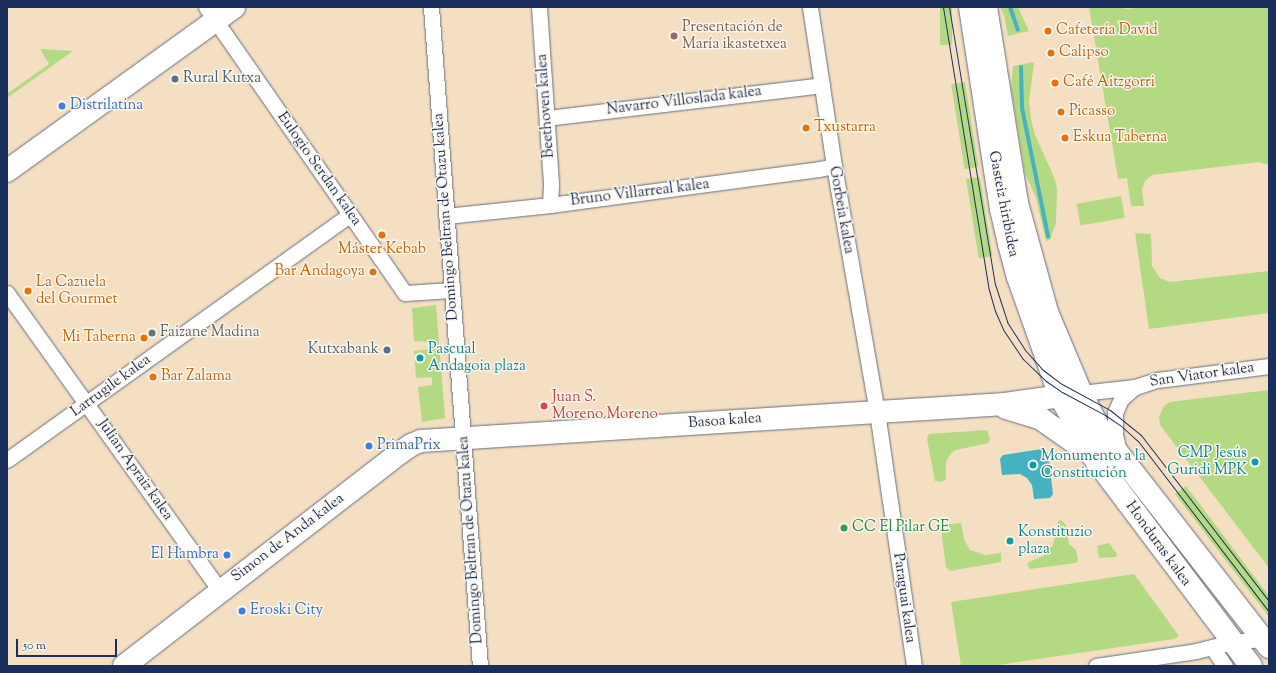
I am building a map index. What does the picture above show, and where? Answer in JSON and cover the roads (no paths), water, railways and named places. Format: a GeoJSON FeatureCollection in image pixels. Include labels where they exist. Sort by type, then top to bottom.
{"type":"FeatureCollection","features":[{"type":"Feature","properties":{"kind":"main road"},"geometry":{"type":"LineString","coordinates":[[7,171],[211,14],[234,7]]}},
{"type":"Feature","properties":{"kind":"main road","name":"Gasteiz hiribidea"},"geometry":{"type":"LineString","coordinates":[[970,7],[1001,209],[1018,277],[1051,369],[1070,395]]}},
{"type":"Feature","properties":{"kind":"main road","name":"Gasteiz hiribidea"},"geometry":{"type":"LineString","coordinates":[[986,7],[1017,203],[1045,305],[1063,351],[1070,395]]}},
{"type":"Feature","properties":{"kind":"main road"},"geometry":{"type":"LineString","coordinates":[[1012,403],[1035,386],[1051,369],[1063,351]]}},
{"type":"Feature","properties":{"kind":"main road","name":"Basoa kalea"},"geometry":{"type":"LineString","coordinates":[[464,438],[987,405],[1070,395]]}},
{"type":"Feature","properties":{"kind":"main road","name":"Honduras kalea"},"geometry":{"type":"LineString","coordinates":[[1070,395],[1120,454],[1266,643]]}},
{"type":"Feature","properties":{"kind":"main road","name":"Honduras kalea"},"geometry":{"type":"LineString","coordinates":[[1070,395],[1092,455],[1250,666]]}},
{"type":"Feature","properties":{"kind":"main road","name":"Basoa kalea"},"geometry":{"type":"LineString","coordinates":[[987,405],[1022,412],[1041,419],[1061,431],[1092,455]]}},
{"type":"Feature","properties":{"kind":"main road","name":"Simon de Anda kalea"},"geometry":{"type":"LineString","coordinates":[[124,666],[220,590],[411,445],[421,441],[464,438]]}},
{"type":"Feature","properties":{"kind":"street","name":"Domingo Beltran de Otazu kalea"},"geometry":{"type":"LineString","coordinates":[[431,7],[480,666]]}},
{"type":"Feature","properties":{"kind":"street","name":"Beethoven kalea"},"geometry":{"type":"LineString","coordinates":[[539,7],[551,185],[550,205]]}},
{"type":"Feature","properties":{"kind":"street","name":"Gorbeia kalea"},"geometry":{"type":"LineString","coordinates":[[810,7],[834,166],[877,412]]}},
{"type":"Feature","properties":{"kind":"street","name":"Eulogio Serdan kalea"},"geometry":{"type":"LineString","coordinates":[[211,14],[405,293],[452,290]]}},
{"type":"Feature","properties":{"kind":"street","name":"Navarro Villoslada kalea"},"geometry":{"type":"LineString","coordinates":[[547,118],[822,85]]}},
{"type":"Feature","properties":{"kind":"street","name":"Bruno Villarreal kalea"},"geometry":{"type":"LineString","coordinates":[[446,216],[550,205],[834,166]]}},
{"type":"Feature","properties":{"kind":"street","name":"Larrugile kalea"},"geometry":{"type":"LineString","coordinates":[[7,460],[350,214]]}},
{"type":"Feature","properties":{"kind":"street","name":"Julian Apraiz kalea"},"geometry":{"type":"LineString","coordinates":[[7,293],[220,590]]}},
{"type":"Feature","properties":{"kind":"street","name":"San Viator kalea"},"geometry":{"type":"LineString","coordinates":[[1070,395],[1135,387],[1157,380],[1269,366]]}},
{"type":"Feature","properties":{"kind":"street","name":"San Viator kalea"},"geometry":{"type":"LineString","coordinates":[[1120,454],[1115,434],[1115,413],[1121,398],[1135,387]]}},
{"type":"Feature","properties":{"kind":"street","name":"Paraguai kalea"},"geometry":{"type":"LineString","coordinates":[[877,412],[914,666]]}},
{"type":"Feature","properties":{"kind":"street"},"geometry":{"type":"LineString","coordinates":[[1096,666],[1212,647],[1232,642],[1266,643]]}},
{"type":"Feature","properties":{"kind":"street"},"geometry":{"type":"LineString","coordinates":[[1212,647],[1225,666]]}},
{"type":"Feature","properties":{"kind":"water"},"geometry":{"type":"Polygon","coordinates":[[[1044,449],[1048,453],[1053,494],[1050,498],[1034,499],[1032,485],[1027,478],[1020,474],[1002,475],[1000,459],[1003,455],[1044,449]]]}},
{"type":"Feature","properties":{"kind":"waterway"},"geometry":{"type":"LineString","coordinates":[[1010,7],[1018,30]]}},
{"type":"Feature","properties":{"kind":"waterway"},"geometry":{"type":"LineString","coordinates":[[1021,67],[1022,108],[1048,236]]}},
{"type":"Feature","properties":{"kind":"tram line"},"geometry":{"type":"LineString","coordinates":[[943,7],[989,290],[995,311],[1004,331],[1023,359],[1046,381],[1062,392],[1105,415],[1120,425],[1138,441],[1269,612]]}},
{"type":"Feature","properties":{"kind":"tram line"},"geometry":{"type":"LineString","coordinates":[[949,7],[995,284],[1007,322],[1025,350],[1043,370],[1060,383],[1110,410],[1141,435],[1269,601]]}},
{"type":"Feature","properties":{"kind":"place","name":"Cafetería David"},"geometry":{"type":"Point","coordinates":[1048,31]}},
{"type":"Feature","properties":{"kind":"place","name":"Presentación de María ikastetxea"},"geometry":{"type":"Point","coordinates":[674,36]}},
{"type":"Feature","properties":{"kind":"place","name":"Calipso"},"geometry":{"type":"Point","coordinates":[1051,53]}},
{"type":"Feature","properties":{"kind":"place","name":"Rural Kutxa"},"geometry":{"type":"Point","coordinates":[175,79]}},
{"type":"Feature","properties":{"kind":"place","name":"Café Aitzgorri"},"geometry":{"type":"Point","coordinates":[1055,83]}},
{"type":"Feature","properties":{"kind":"place","name":"Distrilatina"},"geometry":{"type":"Point","coordinates":[62,106]}},
{"type":"Feature","properties":{"kind":"place","name":"Picasso"},"geometry":{"type":"Point","coordinates":[1061,112]}},
{"type":"Feature","properties":{"kind":"place","name":"Txustarra"},"geometry":{"type":"Point","coordinates":[806,128]}},
{"type":"Feature","properties":{"kind":"place","name":"Eskua Taberna"},"geometry":{"type":"Point","coordinates":[1065,138]}},
{"type":"Feature","properties":{"kind":"place","name":"Máster Kebab"},"geometry":{"type":"Point","coordinates":[382,235]}},
{"type":"Feature","properties":{"kind":"place","name":"Bar Andagoya"},"geometry":{"type":"Point","coordinates":[373,272]}},
{"type":"Feature","properties":{"kind":"place","name":"La Cazuela del Gourmet"},"geometry":{"type":"Point","coordinates":[28,291]}},
{"type":"Feature","properties":{"kind":"place","name":"Faizane Madina"},"geometry":{"type":"Point","coordinates":[152,333]}},
{"type":"Feature","properties":{"kind":"place","name":"Mi Taberna"},"geometry":{"type":"Point","coordinates":[144,338]}},
{"type":"Feature","properties":{"kind":"place","name":"Kutxabank"},"geometry":{"type":"Point","coordinates":[387,350]}},
{"type":"Feature","properties":{"kind":"place","name":"Pascual Andagoia plaza"},"geometry":{"type":"Point","coordinates":[420,358]}},
{"type":"Feature","properties":{"kind":"place","name":"Bar Zalama"},"geometry":{"type":"Point","coordinates":[153,377]}},
{"type":"Feature","properties":{"kind":"place","name":"Juan S. Moreno Moreno"},"geometry":{"type":"Point","coordinates":[544,406]}},
{"type":"Feature","properties":{"kind":"place","name":"PrimaPrix"},"geometry":{"type":"Point","coordinates":[369,446]}},
{"type":"Feature","properties":{"kind":"place","name":"CMP Jesús Guridi MPK"},"geometry":{"type":"Point","coordinates":[1255,462]}},
{"type":"Feature","properties":{"kind":"place","name":"Monumento a la Constitución"},"geometry":{"type":"Point","coordinates":[1033,465]}},
{"type":"Feature","properties":{"kind":"place","name":"CC El Pilar GE"},"geometry":{"type":"Point","coordinates":[844,528]}},
{"type":"Feature","properties":{"kind":"place","name":"Konstituzio plaza"},"geometry":{"type":"Point","coordinates":[1010,541]}},
{"type":"Feature","properties":{"kind":"place","name":"El Hambra"},"geometry":{"type":"Point","coordinates":[227,555]}},
{"type":"Feature","properties":{"kind":"place","name":"Eroski City"},"geometry":{"type":"Point","coordinates":[242,611]}}]}
